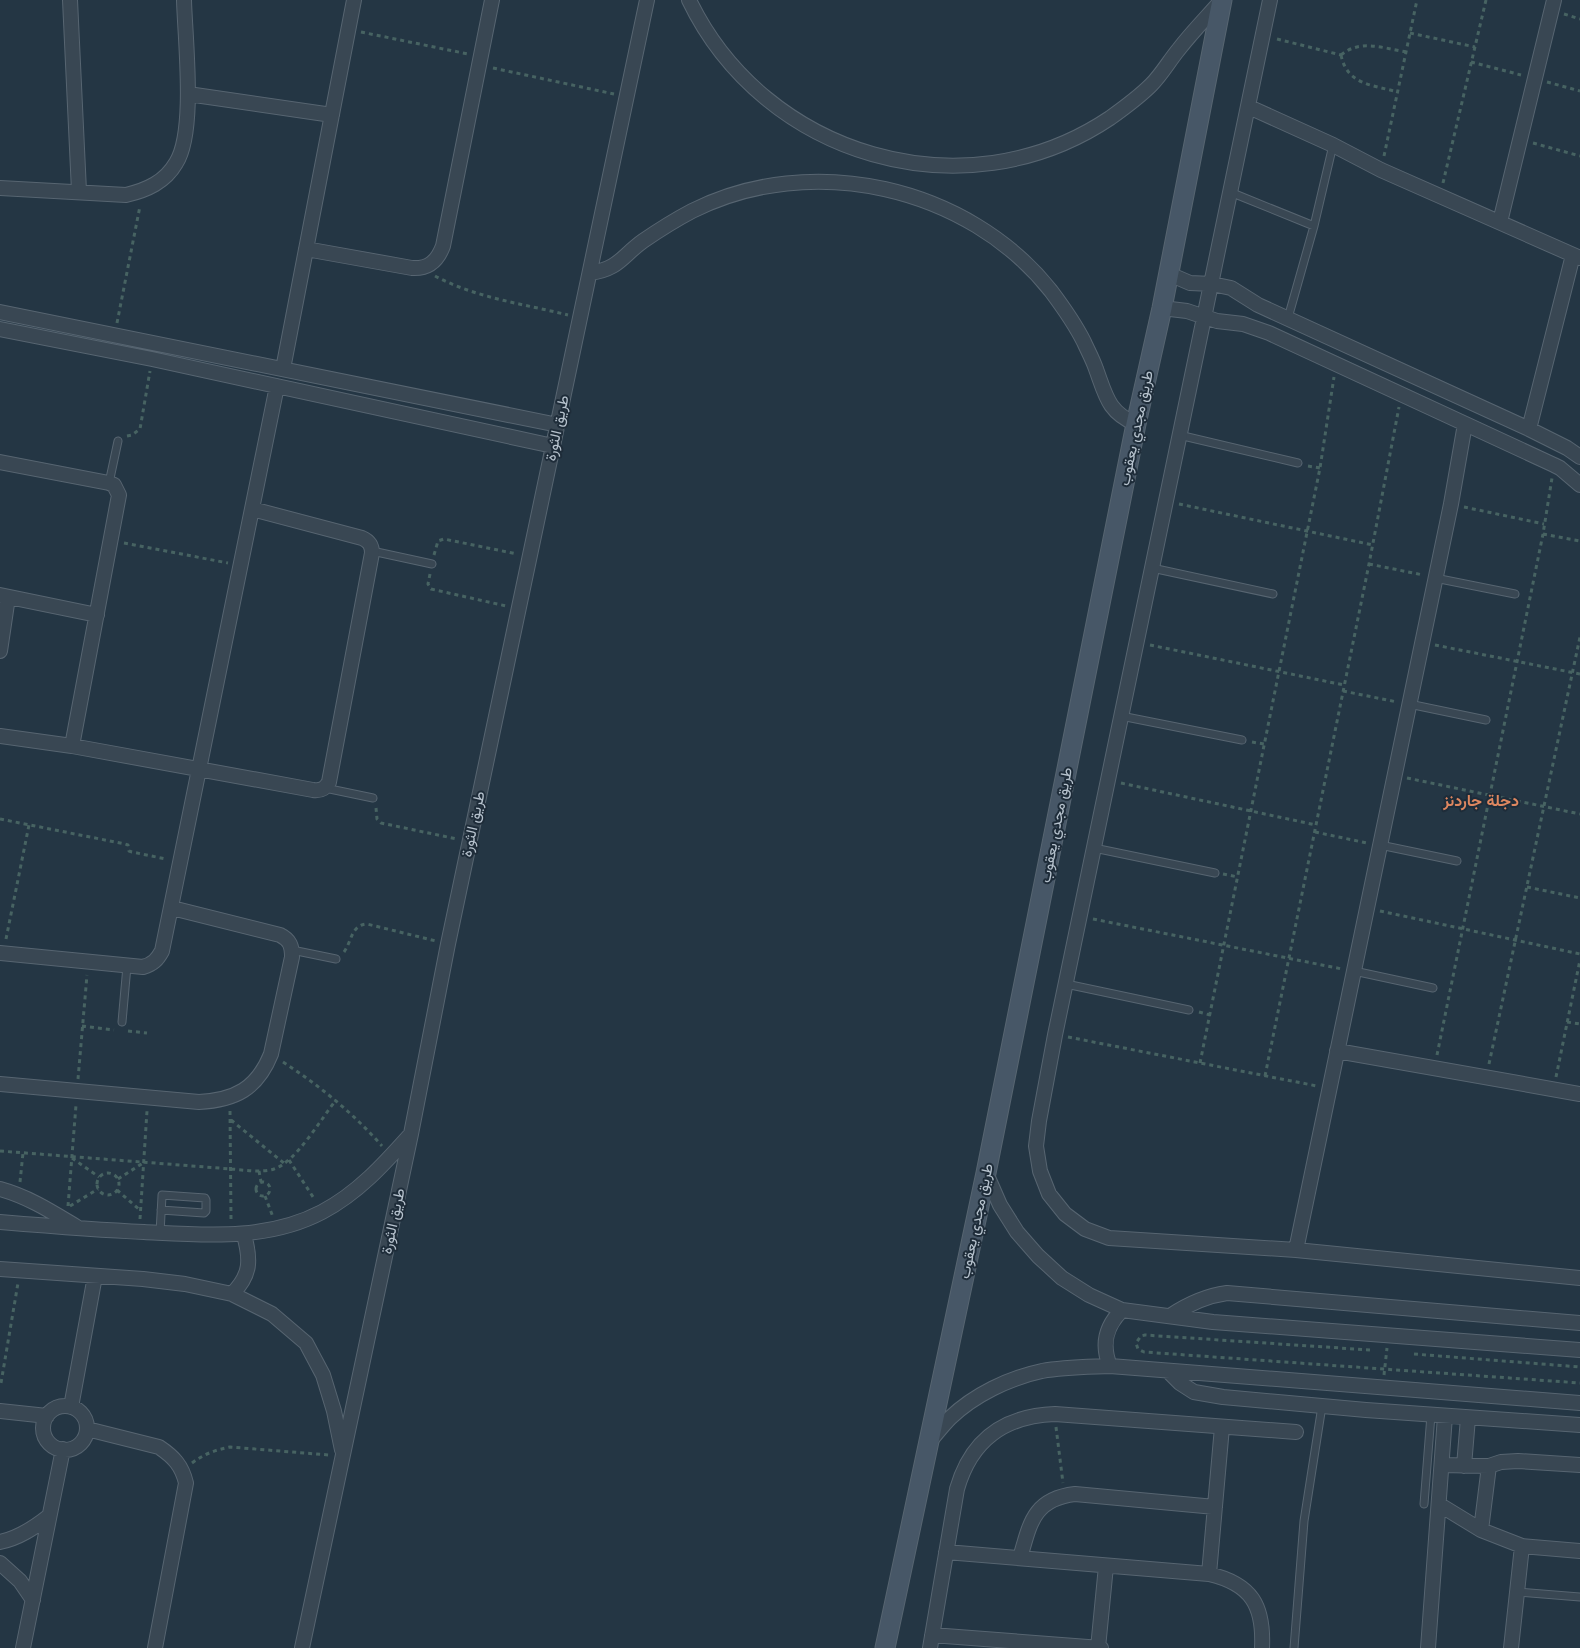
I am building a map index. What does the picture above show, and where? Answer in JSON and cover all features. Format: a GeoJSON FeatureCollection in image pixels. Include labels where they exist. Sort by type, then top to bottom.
{"type":"FeatureCollection","features":[{"type":"Feature","properties":{"kind":"street"},"geometry":{"type":"LineString","coordinates":[[70,0],[79,191]]}},
{"type":"Feature","properties":{"kind":"street"},"geometry":{"type":"LineString","coordinates":[[0,188],[126,195],[143,191],[157,184],[168,175],[177,163],[183,149],[186,134],[188,94],[184,0]]}},
{"type":"Feature","properties":{"kind":"street"},"geometry":{"type":"LineString","coordinates":[[283,369],[354,0]]}},
{"type":"Feature","properties":{"kind":"street"},"geometry":{"type":"LineString","coordinates":[[306,249],[412,268],[431,265],[439,257],[443,246],[492,0]]}},
{"type":"Feature","properties":{"kind":"street","name":"طريق الثورة"},"geometry":{"type":"LineString","coordinates":[[302,1648],[647,0]]}},
{"type":"Feature","properties":{"kind":"street"},"geometry":{"type":"LineString","coordinates":[[689,0],[706,30],[738,73],[772,103],[801,124],[833,140],[876,156],[902,162],[956,165],[983,164],[1036,152],[1061,144],[1109,118],[1151,85],[1179,49],[1222,0]]}},
{"type":"Feature","properties":{"kind":"street","name":"طريق مجدي يعقوب"},"geometry":{"type":"LineString","coordinates":[[885,1648],[986,1173],[1136,424],[1162,308],[1222,0]]}},
{"type":"Feature","properties":{"kind":"street"},"geometry":{"type":"LineString","coordinates":[[1270,0],[1055,1035],[1036,1146],[1040,1171],[1050,1194],[1065,1214],[1085,1229],[1109,1238],[1296,1250],[1580,1278]]}},
{"type":"Feature","properties":{"kind":"street"},"geometry":{"type":"LineString","coordinates":[[1500,222],[1554,0]]}},
{"type":"Feature","properties":{"kind":"street"},"geometry":{"type":"LineString","coordinates":[[188,94],[332,115]]}},
{"type":"Feature","properties":{"kind":"street"},"geometry":{"type":"LineString","coordinates":[[1248,107],[1333,145],[1381,170],[1576,257],[1529,429]]}},
{"type":"Feature","properties":{"kind":"street"},"geometry":{"type":"LineString","coordinates":[[590,273],[616,265],[641,242],[693,210],[750,190],[810,182],[870,186],[900,193],[949,212],[982,230],[1030,268],[1068,314],[1096,368],[1109,404],[1121,416],[1136,424]]}},
{"type":"Feature","properties":{"kind":"street"},"geometry":{"type":"LineString","coordinates":[[1168,274],[1190,283],[1212,284],[1231,288],[1258,305],[1529,429],[1580,456]]}},
{"type":"Feature","properties":{"kind":"street"},"geometry":{"type":"LineString","coordinates":[[1162,308],[1187,311],[1217,321],[1256,328],[1557,467],[1580,485]]}},
{"type":"Feature","properties":{"kind":"street"},"geometry":{"type":"LineString","coordinates":[[0,312],[558,424]]}},
{"type":"Feature","properties":{"kind":"street"},"geometry":{"type":"LineString","coordinates":[[0,329],[152,359],[553,446]]}},
{"type":"Feature","properties":{"kind":"street"},"geometry":{"type":"LineString","coordinates":[[1,953],[144,967],[158,959],[162,952],[277,386]]}},
{"type":"Feature","properties":{"kind":"street"},"geometry":{"type":"LineString","coordinates":[[1296,1250],[1451,504],[1465,424]]}},
{"type":"Feature","properties":{"kind":"street"},"geometry":{"type":"LineString","coordinates":[[1557,467],[1567,448]]}},
{"type":"Feature","properties":{"kind":"street"},"geometry":{"type":"LineString","coordinates":[[0,462],[109,483],[114,486],[119,495],[72,746]]}},
{"type":"Feature","properties":{"kind":"street"},"geometry":{"type":"LineString","coordinates":[[0,736],[72,746],[313,790],[325,788],[330,782],[372,551],[370,542],[362,538],[252,509]]}},
{"type":"Feature","properties":{"kind":"street"},"geometry":{"type":"LineString","coordinates":[[0,651],[4,596],[97,614]]}},
{"type":"Feature","properties":{"kind":"street"},"geometry":{"type":"LineString","coordinates":[[0,1084],[199,1102],[230,1098],[255,1081],[267,1065],[271,1054],[292,950],[291,944],[280,935],[172,908]]}},
{"type":"Feature","properties":{"kind":"street"},"geometry":{"type":"LineString","coordinates":[[1337,1051],[1580,1094]]}},
{"type":"Feature","properties":{"kind":"street"},"geometry":{"type":"LineString","coordinates":[[0,1222],[139,1232],[238,1235],[277,1228],[322,1212],[348,1196],[371,1177],[411,1134]]}},
{"type":"Feature","properties":{"kind":"street"},"geometry":{"type":"LineString","coordinates":[[986,1173],[1000,1205],[1017,1232],[1038,1256],[1062,1278],[1088,1295],[1122,1310],[1213,1322],[1580,1350]]}},
{"type":"Feature","properties":{"kind":"street"},"geometry":{"type":"LineString","coordinates":[[0,1189],[19,1194],[38,1203],[80,1228]]}},
{"type":"Feature","properties":{"kind":"street"},"geometry":{"type":"LineString","coordinates":[[232,1294],[240,1286],[246,1274],[248,1256],[238,1235]]}},
{"type":"Feature","properties":{"kind":"street"},"geometry":{"type":"LineString","coordinates":[[0,1269],[185,1284],[232,1294],[272,1314],[306,1343],[323,1375],[334,1411],[343,1456]]}},
{"type":"Feature","properties":{"kind":"street"},"geometry":{"type":"LineString","coordinates":[[71,1407],[95,1276]]}},
{"type":"Feature","properties":{"kind":"street"},"geometry":{"type":"LineString","coordinates":[[1170,1316],[1196,1301],[1211,1295],[1227,1293],[1580,1322]]}},
{"type":"Feature","properties":{"kind":"street"},"geometry":{"type":"LineString","coordinates":[[1110,1366],[1106,1351],[1106,1336],[1109,1326],[1122,1310]]}},
{"type":"Feature","properties":{"kind":"street"},"geometry":{"type":"LineString","coordinates":[[928,1444],[950,1418],[978,1397],[1004,1384],[1040,1372],[1074,1367],[1110,1366],[1580,1403]]}},
{"type":"Feature","properties":{"kind":"street"},"geometry":{"type":"LineString","coordinates":[[1168,1371],[1180,1384],[1194,1392],[1223,1397],[1468,1418],[1580,1425]]}},
{"type":"Feature","properties":{"kind":"street"},"geometry":{"type":"LineString","coordinates":[[71,1407],[76,1408],[83,1415],[87,1429],[82,1442],[76,1447],[63,1449],[51,1444],[44,1434],[44,1422],[47,1416],[58,1408],[71,1407]]}},
{"type":"Feature","properties":{"kind":"street"},"geometry":{"type":"LineString","coordinates":[[0,1411],[47,1416]]}},
{"type":"Feature","properties":{"kind":"street"},"geometry":{"type":"LineString","coordinates":[[1106,1566],[1100,1648],[931,1642],[959,1482],[967,1461],[976,1449],[986,1438],[1011,1422],[1025,1417],[1055,1414],[1296,1432]]}},
{"type":"Feature","properties":{"kind":"street"},"geometry":{"type":"LineString","coordinates":[[1428,1648],[1445,1416]]}},
{"type":"Feature","properties":{"kind":"street"},"geometry":{"type":"LineString","coordinates":[[1464,1466],[1468,1418]]}},
{"type":"Feature","properties":{"kind":"street"},"geometry":{"type":"LineString","coordinates":[[1210,1574],[1222,1427]]}},
{"type":"Feature","properties":{"kind":"street"},"geometry":{"type":"LineString","coordinates":[[87,1429],[159,1447],[178,1462],[183,1472],[186,1484],[155,1648]]}},
{"type":"Feature","properties":{"kind":"street"},"geometry":{"type":"LineString","coordinates":[[23,1648],[63,1449]]}},
{"type":"Feature","properties":{"kind":"street"},"geometry":{"type":"LineString","coordinates":[[1442,1465],[1489,1466],[1501,1462],[1518,1461],[1580,1465]]}},
{"type":"Feature","properties":{"kind":"street"},"geometry":{"type":"LineString","coordinates":[[1481,1530],[1489,1466]]}},
{"type":"Feature","properties":{"kind":"street"},"geometry":{"type":"LineString","coordinates":[[1020,1558],[1030,1523],[1036,1514],[1044,1506],[1065,1496],[1075,1494],[1215,1508]]}},
{"type":"Feature","properties":{"kind":"street"},"geometry":{"type":"LineString","coordinates":[[1440,1504],[1481,1530],[1522,1546],[1580,1551]]}},
{"type":"Feature","properties":{"kind":"street"},"geometry":{"type":"LineString","coordinates":[[0,1542],[30,1530],[50,1516]]}},
{"type":"Feature","properties":{"kind":"street"},"geometry":{"type":"LineString","coordinates":[[1511,1648],[1522,1546]]}},
{"type":"Feature","properties":{"kind":"street"},"geometry":{"type":"LineString","coordinates":[[946,1552],[1210,1574],[1227,1578],[1242,1587],[1254,1600],[1261,1616],[1262,1648]]}},
{"type":"Feature","properties":{"kind":"street"},"geometry":{"type":"LineString","coordinates":[[0,1563],[20,1580],[33,1600]]}},
{"type":"Feature","properties":{"kind":"lane"},"geometry":{"type":"LineString","coordinates":[[1288,318],[1314,226],[1333,145]]}},
{"type":"Feature","properties":{"kind":"lane"},"geometry":{"type":"LineString","coordinates":[[1230,192],[1314,226]]}},
{"type":"Feature","properties":{"kind":"lane"},"geometry":{"type":"LineString","coordinates":[[1179,435],[1298,463]]}},
{"type":"Feature","properties":{"kind":"lane"},"geometry":{"type":"LineString","coordinates":[[109,483],[118,441]]}},
{"type":"Feature","properties":{"kind":"lane"},"geometry":{"type":"LineString","coordinates":[[372,551],[432,564]]}},
{"type":"Feature","properties":{"kind":"lane"},"geometry":{"type":"LineString","coordinates":[[1152,568],[1273,594]]}},
{"type":"Feature","properties":{"kind":"lane"},"geometry":{"type":"LineString","coordinates":[[1435,578],[1514,594]]}},
{"type":"Feature","properties":{"kind":"lane"},"geometry":{"type":"LineString","coordinates":[[1409,704],[1486,720]]}},
{"type":"Feature","properties":{"kind":"lane"},"geometry":{"type":"LineString","coordinates":[[1121,716],[1242,740]]}},
{"type":"Feature","properties":{"kind":"lane"},"geometry":{"type":"LineString","coordinates":[[325,788],[373,798]]}},
{"type":"Feature","properties":{"kind":"lane"},"geometry":{"type":"LineString","coordinates":[[1380,845],[1457,861]]}},
{"type":"Feature","properties":{"kind":"lane"},"geometry":{"type":"LineString","coordinates":[[1094,848],[1216,873]]}},
{"type":"Feature","properties":{"kind":"lane"},"geometry":{"type":"LineString","coordinates":[[292,950],[336,959]]}},
{"type":"Feature","properties":{"kind":"lane"},"geometry":{"type":"LineString","coordinates":[[122,1022],[127,966]]}},
{"type":"Feature","properties":{"kind":"lane"},"geometry":{"type":"LineString","coordinates":[[1354,971],[1433,988]]}},
{"type":"Feature","properties":{"kind":"lane"},"geometry":{"type":"LineString","coordinates":[[1066,984],[1189,1010]]}},
{"type":"Feature","properties":{"kind":"lane"},"geometry":{"type":"LineString","coordinates":[[160,1233],[161,1210],[162,1195],[205,1198],[206,1200],[206,1211],[204,1213],[161,1210]]}},
{"type":"Feature","properties":{"kind":"lane"},"geometry":{"type":"LineString","coordinates":[[1294,1648],[1304,1521],[1322,1406]]}},
{"type":"Feature","properties":{"kind":"lane"},"geometry":{"type":"LineString","coordinates":[[1424,1504],[1431,1415]]}},
{"type":"Feature","properties":{"kind":"lane"},"geometry":{"type":"LineString","coordinates":[[1517,1592],[1580,1597]]}},
{"type":"Feature","properties":{"kind":"path"},"geometry":{"type":"LineString","coordinates":[[1381,170],[1417,0]]}},
{"type":"Feature","properties":{"kind":"path"},"geometry":{"type":"LineString","coordinates":[[1440,196],[1486,0]]}},
{"type":"Feature","properties":{"kind":"path"},"geometry":{"type":"LineString","coordinates":[[348,30],[627,96]]}},
{"type":"Feature","properties":{"kind":"path"},"geometry":{"type":"LineString","coordinates":[[1410,33],[1475,47]]}},
{"type":"Feature","properties":{"kind":"path"},"geometry":{"type":"LineString","coordinates":[[1264,35],[1341,55]]}},
{"type":"Feature","properties":{"kind":"path"},"geometry":{"type":"LineString","coordinates":[[1341,55],[1348,49],[1367,45],[1406,52]]}},
{"type":"Feature","properties":{"kind":"path"},"geometry":{"type":"LineString","coordinates":[[1341,55],[1343,65],[1356,80],[1398,92]]}},
{"type":"Feature","properties":{"kind":"path"},"geometry":{"type":"LineString","coordinates":[[1520,140],[1580,156]]}},
{"type":"Feature","properties":{"kind":"path"},"geometry":{"type":"LineString","coordinates":[[115,335],[143,191]]}},
{"type":"Feature","properties":{"kind":"path"},"geometry":{"type":"LineString","coordinates":[[420,268],[450,284],[481,294],[581,318]]}},
{"type":"Feature","properties":{"kind":"path"},"geometry":{"type":"LineString","coordinates":[[118,441],[140,429],[152,359]]}},
{"type":"Feature","properties":{"kind":"path"},"geometry":{"type":"LineString","coordinates":[[1200,1063],[1320,468],[1336,364]]}},
{"type":"Feature","properties":{"kind":"path"},"geometry":{"type":"LineString","coordinates":[[1265,1076],[1370,564],[1401,394]]}},
{"type":"Feature","properties":{"kind":"path"},"geometry":{"type":"LineString","coordinates":[[1434,1068],[1557,467]]}},
{"type":"Feature","properties":{"kind":"path"},"geometry":{"type":"LineString","coordinates":[[1166,502],[1373,545]]}},
{"type":"Feature","properties":{"kind":"path"},"geometry":{"type":"LineString","coordinates":[[1451,504],[1544,524]]}},
{"type":"Feature","properties":{"kind":"path"},"geometry":{"type":"LineString","coordinates":[[1542,534],[1580,541]]}},
{"type":"Feature","properties":{"kind":"path"},"geometry":{"type":"LineString","coordinates":[[519,608],[431,589],[428,584],[436,544],[444,539],[530,557]]}},
{"type":"Feature","properties":{"kind":"path"},"geometry":{"type":"LineString","coordinates":[[111,541],[241,566]]}},
{"type":"Feature","properties":{"kind":"path"},"geometry":{"type":"LineString","coordinates":[[1370,564],[1435,578]]}},
{"type":"Feature","properties":{"kind":"path"},"geometry":{"type":"LineString","coordinates":[[1486,1077],[1580,637]]}},
{"type":"Feature","properties":{"kind":"path"},"geometry":{"type":"LineString","coordinates":[[1137,642],[1345,685]]}},
{"type":"Feature","properties":{"kind":"path"},"geometry":{"type":"LineString","coordinates":[[1422,643],[1580,674]]}},
{"type":"Feature","properties":{"kind":"path"},"geometry":{"type":"LineString","coordinates":[[1344,691],[1409,704]]}},
{"type":"Feature","properties":{"kind":"path"},"geometry":{"type":"LineString","coordinates":[[1394,775],[1580,814]]}},
{"type":"Feature","properties":{"kind":"path"},"geometry":{"type":"LineString","coordinates":[[1108,780],[1316,825]]}},
{"type":"Feature","properties":{"kind":"path"},"geometry":{"type":"LineString","coordinates":[[373,798],[377,818],[381,823],[470,842]]}},
{"type":"Feature","properties":{"kind":"path"},"geometry":{"type":"LineString","coordinates":[[0,819],[125,844],[128,845],[132,852],[181,861]]}},
{"type":"Feature","properties":{"kind":"path"},"geometry":{"type":"LineString","coordinates":[[1,953],[28,825]]}},
{"type":"Feature","properties":{"kind":"path"},"geometry":{"type":"LineString","coordinates":[[1314,832],[1380,845]]}},
{"type":"Feature","properties":{"kind":"path"},"geometry":{"type":"LineString","coordinates":[[1527,887],[1580,898]]}},
{"type":"Feature","properties":{"kind":"path"},"geometry":{"type":"LineString","coordinates":[[1367,908],[1580,954]]}},
{"type":"Feature","properties":{"kind":"path"},"geometry":{"type":"LineString","coordinates":[[1080,916],[1354,971]]}},
{"type":"Feature","properties":{"kind":"path"},"geometry":{"type":"LineString","coordinates":[[336,959],[345,952],[353,932],[361,924],[448,944]]}},
{"type":"Feature","properties":{"kind":"path"},"geometry":{"type":"LineString","coordinates":[[1553,1089],[1580,960]]}},
{"type":"Feature","properties":{"kind":"path"},"geometry":{"type":"LineString","coordinates":[[1567,1022],[1580,1024]]}},
{"type":"Feature","properties":{"kind":"path"},"geometry":{"type":"LineString","coordinates":[[1055,1035],[1329,1088]]}},
{"type":"Feature","properties":{"kind":"path"},"geometry":{"type":"LineString","coordinates":[[271,1054],[336,1100],[365,1126],[391,1156]]}},
{"type":"Feature","properties":{"kind":"path"},"geometry":{"type":"LineString","coordinates":[[139,1232],[148,1097]]}},
{"type":"Feature","properties":{"kind":"path"},"geometry":{"type":"LineString","coordinates":[[230,1098],[231,1169],[238,1235]]}},
{"type":"Feature","properties":{"kind":"path"},"geometry":{"type":"LineString","coordinates":[[0,1151],[72,1158],[259,1171],[272,1170],[290,1160],[336,1100]]}},
{"type":"Feature","properties":{"kind":"path"},"geometry":{"type":"LineString","coordinates":[[230,1120],[285,1164]]}},
{"type":"Feature","properties":{"kind":"path"},"geometry":{"type":"LineString","coordinates":[[19,1194],[23,1153]]}},
{"type":"Feature","properties":{"kind":"path"},"geometry":{"type":"LineString","coordinates":[[72,1158],[99,1177]]}},
{"type":"Feature","properties":{"kind":"path"},"geometry":{"type":"LineString","coordinates":[[290,1160],[322,1212]]}},
{"type":"Feature","properties":{"kind":"path"},"geometry":{"type":"LineString","coordinates":[[118,1179],[144,1163]]}},
{"type":"Feature","properties":{"kind":"path"},"geometry":{"type":"LineString","coordinates":[[259,1171],[261,1182]]}},
{"type":"Feature","properties":{"kind":"path"},"geometry":{"type":"LineString","coordinates":[[104,1173],[114,1175],[118,1179],[119,1185],[117,1190],[107,1195],[98,1189],[99,1177],[104,1173]]}},
{"type":"Feature","properties":{"kind":"path"},"geometry":{"type":"LineString","coordinates":[[261,1182],[266,1182],[270,1185],[271,1190],[265,1196],[260,1195],[256,1191],[257,1185],[261,1182]]}},
{"type":"Feature","properties":{"kind":"path"},"geometry":{"type":"LineString","coordinates":[[67,1208],[98,1189]]}},
{"type":"Feature","properties":{"kind":"path"},"geometry":{"type":"LineString","coordinates":[[117,1190],[140,1211]]}},
{"type":"Feature","properties":{"kind":"path"},"geometry":{"type":"LineString","coordinates":[[265,1196],[277,1228]]}},
{"type":"Feature","properties":{"kind":"path"},"geometry":{"type":"LineString","coordinates":[[1,1383],[20,1270]]}},
{"type":"Feature","properties":{"kind":"path"},"geometry":{"type":"LineString","coordinates":[[1396,1352],[1145,1335],[1141,1336],[1136,1342],[1138,1349],[1144,1352],[1580,1383]]}},
{"type":"Feature","properties":{"kind":"path"},"geometry":{"type":"LineString","coordinates":[[1383,1388],[1388,1335]]}},
{"type":"Feature","properties":{"kind":"path"},"geometry":{"type":"LineString","coordinates":[[1406,1353],[1580,1367]]}},
{"type":"Feature","properties":{"kind":"path"},"geometry":{"type":"LineString","coordinates":[[1055,1414],[1065,1496]]}},
{"type":"Feature","properties":{"kind":"path"},"geometry":{"type":"LineString","coordinates":[[183,1472],[192,1462],[204,1454],[230,1447],[343,1456]]}},
{"type":"Feature","properties":{"kind":"district","name":"دجلة جاردنز"},"geometry":{"type":"Point","coordinates":[1481,800]}}]}
